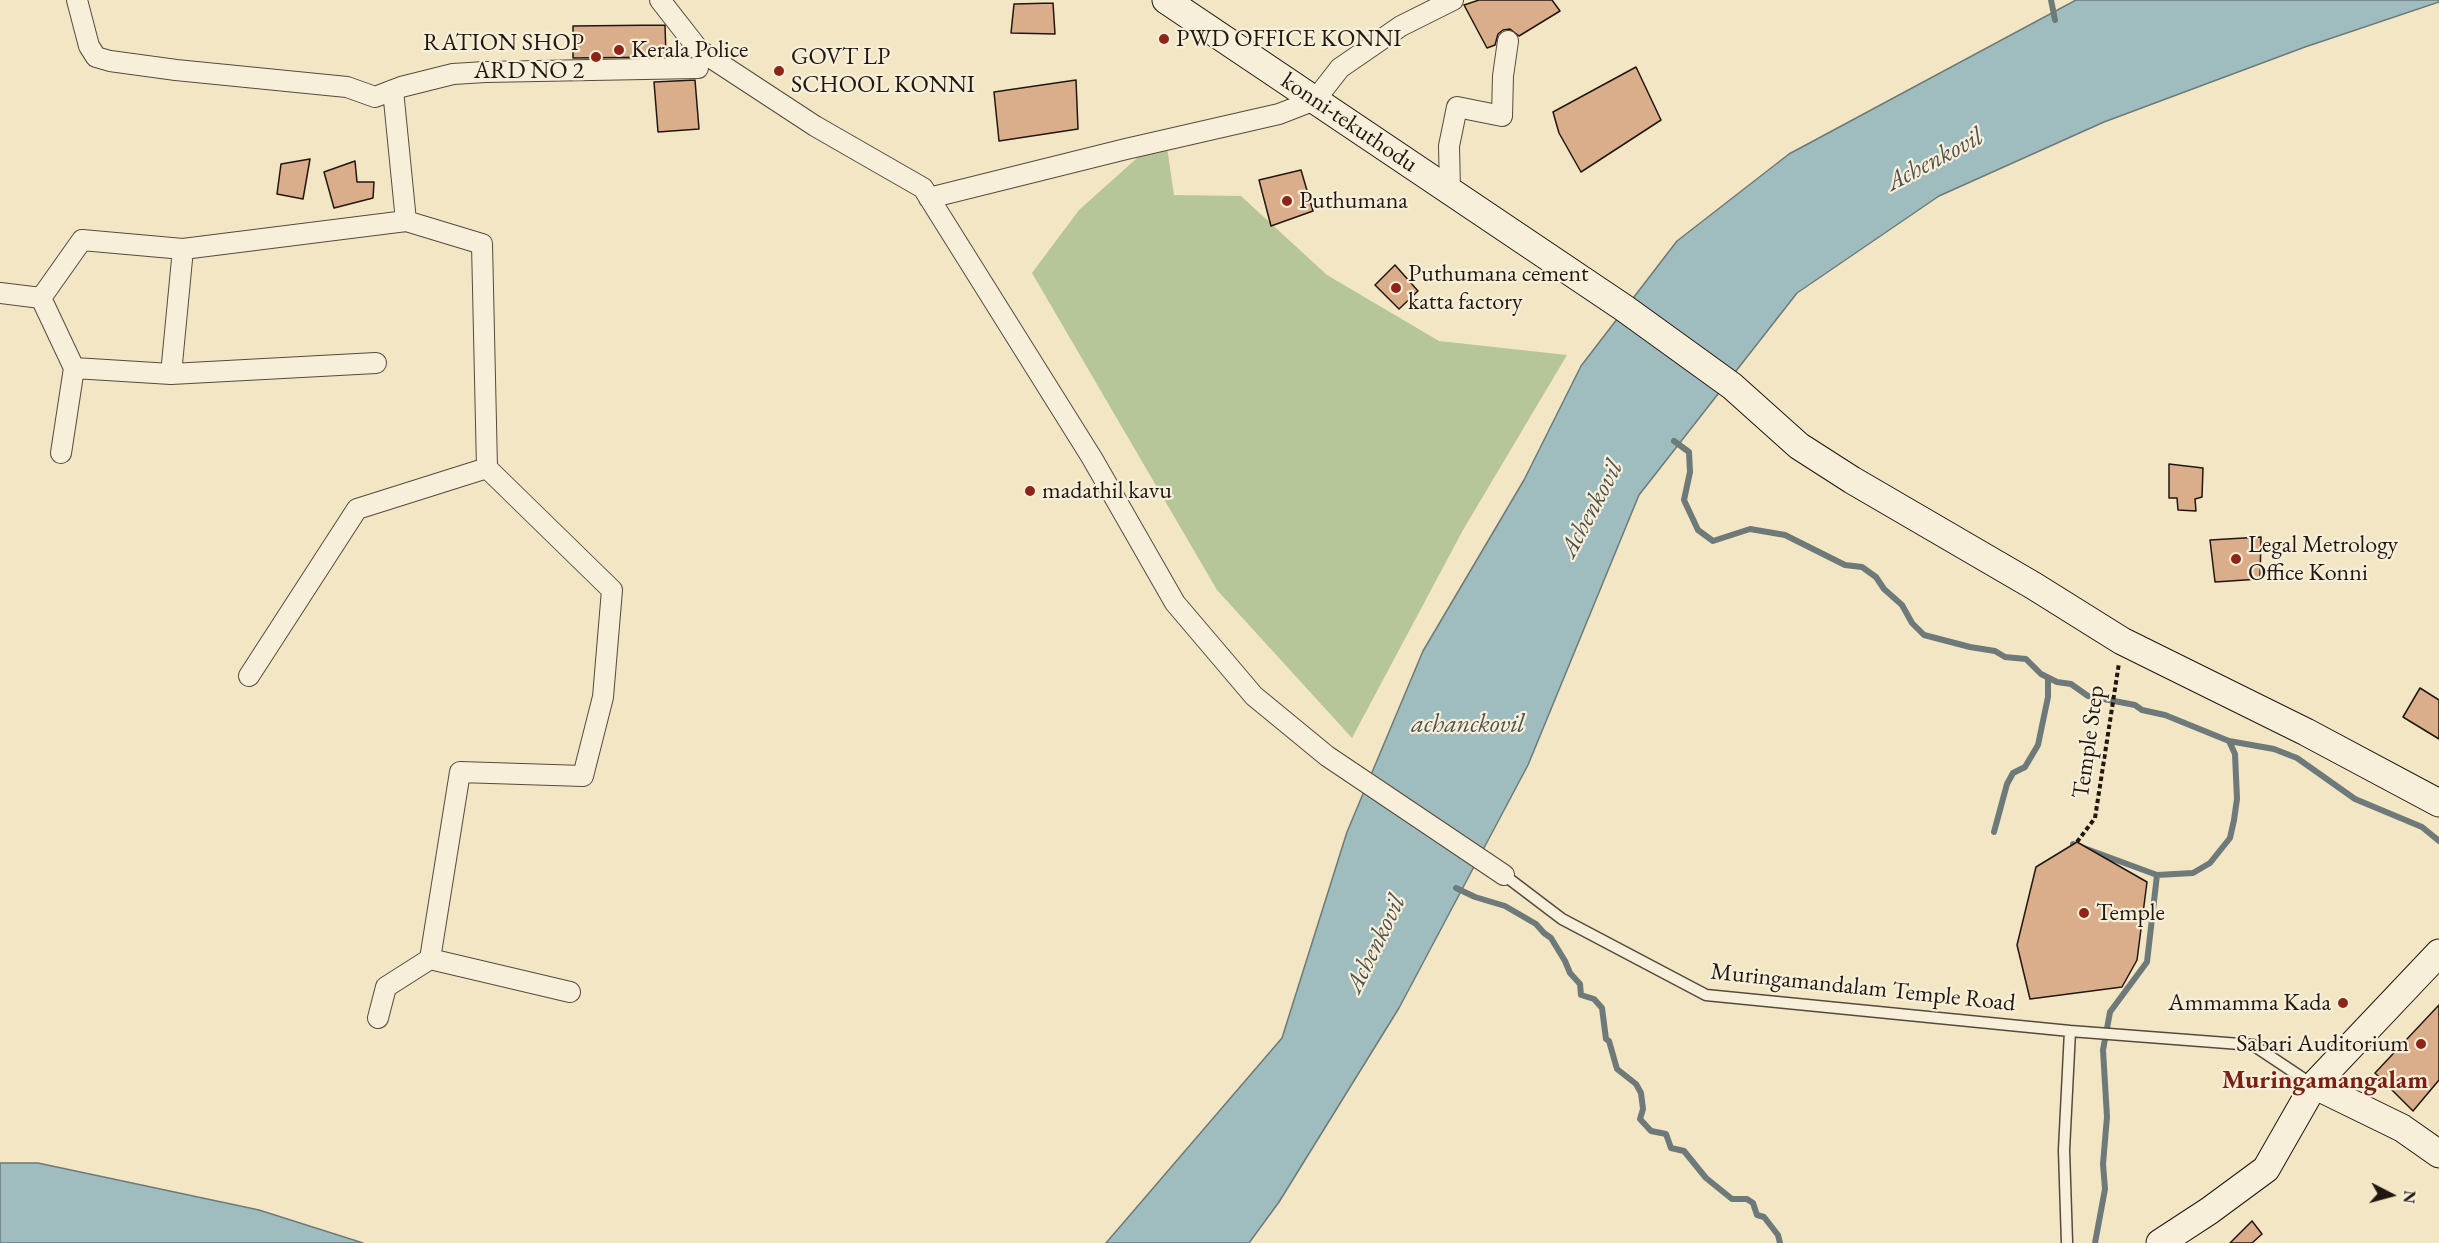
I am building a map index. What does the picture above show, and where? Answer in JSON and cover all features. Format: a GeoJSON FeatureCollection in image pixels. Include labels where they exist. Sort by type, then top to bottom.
{"type":"FeatureCollection","features":[{"type":"Feature","properties":{"kind":"main road","name":"konni-tekuthodu"},"geometry":{"type":"LineString","coordinates":[[1166,0],[1624,308],[1732,386],[1799,446],[1852,480],[2034,586],[2122,641],[2306,732],[2439,803]]}},
{"type":"Feature","properties":{"kind":"main road"},"geometry":{"type":"LineString","coordinates":[[2160,1243],[2209,1211],[2266,1168],[2314,1085],[2439,953]]}},
{"type":"Feature","properties":{"kind":"main road"},"geometry":{"type":"LineString","coordinates":[[2314,1085],[2402,1128],[2439,1154]]}},
{"type":"Feature","properties":{"kind":"street"},"geometry":{"type":"LineString","coordinates":[[76,0],[89,46],[96,57],[176,70],[347,87],[375,97],[453,74],[698,68]]}},
{"type":"Feature","properties":{"kind":"street"},"geometry":{"type":"LineString","coordinates":[[660,0],[699,50],[815,126],[923,188],[1092,458],[1175,603],[1254,696],[1327,756],[1504,875]]}},
{"type":"Feature","properties":{"kind":"street"},"geometry":{"type":"LineString","coordinates":[[928,198],[1279,114],[1315,100],[1340,68],[1401,26],[1453,0]]}},
{"type":"Feature","properties":{"kind":"street"},"geometry":{"type":"LineString","coordinates":[[1450,191],[1449,146],[1457,107],[1502,116],[1503,76],[1508,40]]}},
{"type":"Feature","properties":{"kind":"street"},"geometry":{"type":"LineString","coordinates":[[393,90],[406,221]]}},
{"type":"Feature","properties":{"kind":"street"},"geometry":{"type":"LineString","coordinates":[[41,298],[82,240],[183,249],[406,221],[482,244],[487,468],[612,590],[603,698],[583,776],[460,772],[430,959]]}},
{"type":"Feature","properties":{"kind":"street"},"geometry":{"type":"LineString","coordinates":[[171,374],[183,249]]}},
{"type":"Feature","properties":{"kind":"street"},"geometry":{"type":"LineString","coordinates":[[0,293],[41,298]]}},
{"type":"Feature","properties":{"kind":"street"},"geometry":{"type":"LineString","coordinates":[[41,298],[74,368],[61,453]]}},
{"type":"Feature","properties":{"kind":"street"},"geometry":{"type":"LineString","coordinates":[[74,368],[171,374],[376,363]]}},
{"type":"Feature","properties":{"kind":"street"},"geometry":{"type":"LineString","coordinates":[[249,676],[357,509],[487,468]]}},
{"type":"Feature","properties":{"kind":"street"},"geometry":{"type":"LineString","coordinates":[[378,1018],[386,987],[430,959],[570,992]]}},
{"type":"Feature","properties":{"kind":"lane","name":"Muringamandalam Temple Road"},"geometry":{"type":"LineString","coordinates":[[1504,875],[1562,919],[1706,995],[2070,1031],[2253,1045],[2314,1085]]}},
{"type":"Feature","properties":{"kind":"lane"},"geometry":{"type":"LineString","coordinates":[[2067,1243],[2064,1150],[2070,1031]]}},
{"type":"Feature","properties":{"kind":"path","name":"Temple Step"},"geometry":{"type":"LineString","coordinates":[[2077,842],[2095,818],[2122,641]]}},
{"type":"Feature","properties":{"kind":"green space"},"geometry":{"type":"Polygon","coordinates":[[[1165,133],[1174,195],[1241,196],[1327,275],[1439,341],[1567,355],[1463,530],[1352,738],[1217,590],[1032,273],[1079,210],[1165,133]]]}},
{"type":"Feature","properties":{"kind":"water","name":"achanckovil"},"geometry":{"type":"Polygon","coordinates":[[[2076,0],[2439,0],[2439,2],[2305,47],[2104,122],[1939,196],[1797,293],[1639,495],[1528,765],[1399,1008],[1279,1202],[1249,1243],[1106,1243],[1282,1038],[1347,832],[1423,651],[1524,480],[1581,366],[1677,241],[1789,154],[2076,0]]]}},
{"type":"Feature","properties":{"kind":"water"},"geometry":{"type":"Polygon","coordinates":[[[0,1163],[38,1163],[259,1210],[363,1243],[0,1243],[0,1163]]]}},
{"type":"Feature","properties":{"kind":"building"},"geometry":{"type":"Polygon","coordinates":[[[1479,0],[1552,0],[1560,11],[1519,36],[1510,29],[1503,30],[1498,34],[1495,45],[1487,48],[1464,5],[1479,0]]]}},
{"type":"Feature","properties":{"kind":"building"},"geometry":{"type":"Polygon","coordinates":[[[1053,3],[1055,34],[1011,33],[1014,4],[1053,3]]]}},
{"type":"Feature","properties":{"kind":"building","name":"Kerala Police"},"geometry":{"type":"Polygon","coordinates":[[[665,25],[666,57],[573,58],[573,26],[665,25]]]}},
{"type":"Feature","properties":{"kind":"building"},"geometry":{"type":"Polygon","coordinates":[[[1636,67],[1661,120],[1581,172],[1559,133],[1553,112],[1636,67]]]}},
{"type":"Feature","properties":{"kind":"building"},"geometry":{"type":"Polygon","coordinates":[[[695,80],[699,129],[658,132],[654,82],[695,80]]]}},
{"type":"Feature","properties":{"kind":"building"},"geometry":{"type":"Polygon","coordinates":[[[1076,80],[1078,129],[999,141],[994,92],[1076,80]]]}},
{"type":"Feature","properties":{"kind":"building"},"geometry":{"type":"Polygon","coordinates":[[[310,159],[303,199],[277,194],[281,164],[310,159]]]}},
{"type":"Feature","properties":{"kind":"building"},"geometry":{"type":"Polygon","coordinates":[[[355,161],[357,182],[374,182],[373,198],[334,208],[324,172],[355,161]]]}},
{"type":"Feature","properties":{"kind":"building","name":"Puthumana"},"geometry":{"type":"Polygon","coordinates":[[[1301,170],[1313,211],[1271,226],[1259,180],[1301,170]]]}},
{"type":"Feature","properties":{"kind":"building","name":"Puthumana cement katta factory"},"geometry":{"type":"Polygon","coordinates":[[[1395,265],[1418,291],[1399,309],[1375,285],[1395,265]]]}},
{"type":"Feature","properties":{"kind":"building"},"geometry":{"type":"Polygon","coordinates":[[[2169,464],[2203,468],[2202,497],[2195,499],[2196,511],[2178,510],[2177,498],[2169,498],[2169,464]]]}},
{"type":"Feature","properties":{"kind":"building","name":"Legal Metrology Office Konni"},"geometry":{"type":"Polygon","coordinates":[[[2261,537],[2260,579],[2215,582],[2210,540],[2261,537]]]}},
{"type":"Feature","properties":{"kind":"building"},"geometry":{"type":"Polygon","coordinates":[[[2420,688],[2439,700],[2439,739],[2403,717],[2420,688]]]}},
{"type":"Feature","properties":{"kind":"building","name":"Temple"},"geometry":{"type":"Polygon","coordinates":[[[2077,842],[2147,882],[2137,960],[2122,987],[2030,999],[2017,945],[2036,867],[2077,842]]]}},
{"type":"Feature","properties":{"kind":"building","name":"Sabari Auditorium"},"geometry":{"type":"Polygon","coordinates":[[[2439,1005],[2439,1080],[2413,1111],[2375,1073],[2439,1005]]]}},
{"type":"Feature","properties":{"kind":"building"},"geometry":{"type":"Polygon","coordinates":[[[2252,1221],[2262,1234],[2252,1243],[2230,1243],[2252,1221]]]}},
{"type":"Feature","properties":{"kind":"waterway"},"geometry":{"type":"LineString","coordinates":[[2051,0],[2055,20]]}},
{"type":"Feature","properties":{"kind":"waterway"},"geometry":{"type":"LineString","coordinates":[[1674,441],[1689,452],[1690,472],[1684,500],[1698,530],[1713,541],[1750,529],[1785,535],[1845,565],[1862,567],[1876,577],[1884,589],[1902,605],[1912,623],[1924,635],[1995,651],[2005,657],[2026,659],[2041,674],[2057,682],[2071,684],[2088,696],[2135,705],[2142,710],[2165,715],[2229,741],[2235,754],[2237,799],[2234,820],[2230,838],[2210,863],[2193,873],[2157,875],[2073,844]]}},
{"type":"Feature","properties":{"kind":"waterway"},"geometry":{"type":"LineString","coordinates":[[1994,832],[2007,784],[2013,773],[2025,767],[2038,745],[2048,697],[2048,678]]}},
{"type":"Feature","properties":{"kind":"waterway"},"geometry":{"type":"LineString","coordinates":[[2229,741],[2274,749],[2297,758],[2355,799],[2422,827],[2439,841]]}},
{"type":"Feature","properties":{"kind":"waterway"},"geometry":{"type":"LineString","coordinates":[[2095,1243],[2105,1189],[2103,1164],[2107,1117],[2103,1050],[2110,1012],[2147,962],[2157,875]]}},
{"type":"Feature","properties":{"kind":"waterway"},"geometry":{"type":"LineString","coordinates":[[1456,888],[1475,897],[1505,906],[1536,924],[1551,938],[1570,973],[1580,984],[1581,995],[1594,999],[1602,1008],[1606,1039],[1609,1041],[1617,1069],[1636,1084],[1641,1093],[1643,1109],[1640,1119],[1651,1131],[1666,1134],[1671,1148],[1684,1151],[1706,1178],[1732,1199],[1747,1199],[1753,1203],[1757,1215],[1764,1217],[1778,1235],[1780,1243]]}},
{"type":"Feature","properties":{"kind":"place","name":"PWD OFFICE KONNI"},"geometry":{"type":"Point","coordinates":[1164,39]}},
{"type":"Feature","properties":{"kind":"place","name":"Kerala Police"},"geometry":{"type":"Point","coordinates":[619,50]}},
{"type":"Feature","properties":{"kind":"place","name":"RATION SHOP ARD NO 2"},"geometry":{"type":"Point","coordinates":[596,57]}},
{"type":"Feature","properties":{"kind":"place","name":"GOVT LP SCHOOL KONNI"},"geometry":{"type":"Point","coordinates":[779,71]}},
{"type":"Feature","properties":{"kind":"place","name":"Puthumana"},"geometry":{"type":"Point","coordinates":[1287,201]}},
{"type":"Feature","properties":{"kind":"place","name":"Puthumana cement katta factory"},"geometry":{"type":"Point","coordinates":[1396,288]}},
{"type":"Feature","properties":{"kind":"place","name":"madathil kavu"},"geometry":{"type":"Point","coordinates":[1030,491]}},
{"type":"Feature","properties":{"kind":"place","name":"Legal Metrology Office Konni"},"geometry":{"type":"Point","coordinates":[2236,559]}},
{"type":"Feature","properties":{"kind":"place","name":"Temple"},"geometry":{"type":"Point","coordinates":[2084,913]}},
{"type":"Feature","properties":{"kind":"place","name":"Ammamma Kada"},"geometry":{"type":"Point","coordinates":[2343,1003]}},
{"type":"Feature","properties":{"kind":"place","name":"Sabari Auditorium"},"geometry":{"type":"Point","coordinates":[2421,1044]}},
{"type":"Feature","properties":{"kind":"district","name":"Muringamangalam"},"geometry":{"type":"Point","coordinates":[2325,1081]}},
{"type":"Feature","properties":{"kind":"water label","name":"Achenkovil"},"geometry":{"type":"Point","coordinates":[1935,160]}},
{"type":"Feature","properties":{"kind":"water label","name":"Achenkovil"},"geometry":{"type":"Point","coordinates":[1592,509]}},
{"type":"Feature","properties":{"kind":"water label","name":"Achenkovil"},"geometry":{"type":"Point","coordinates":[1376,944]}}]}
